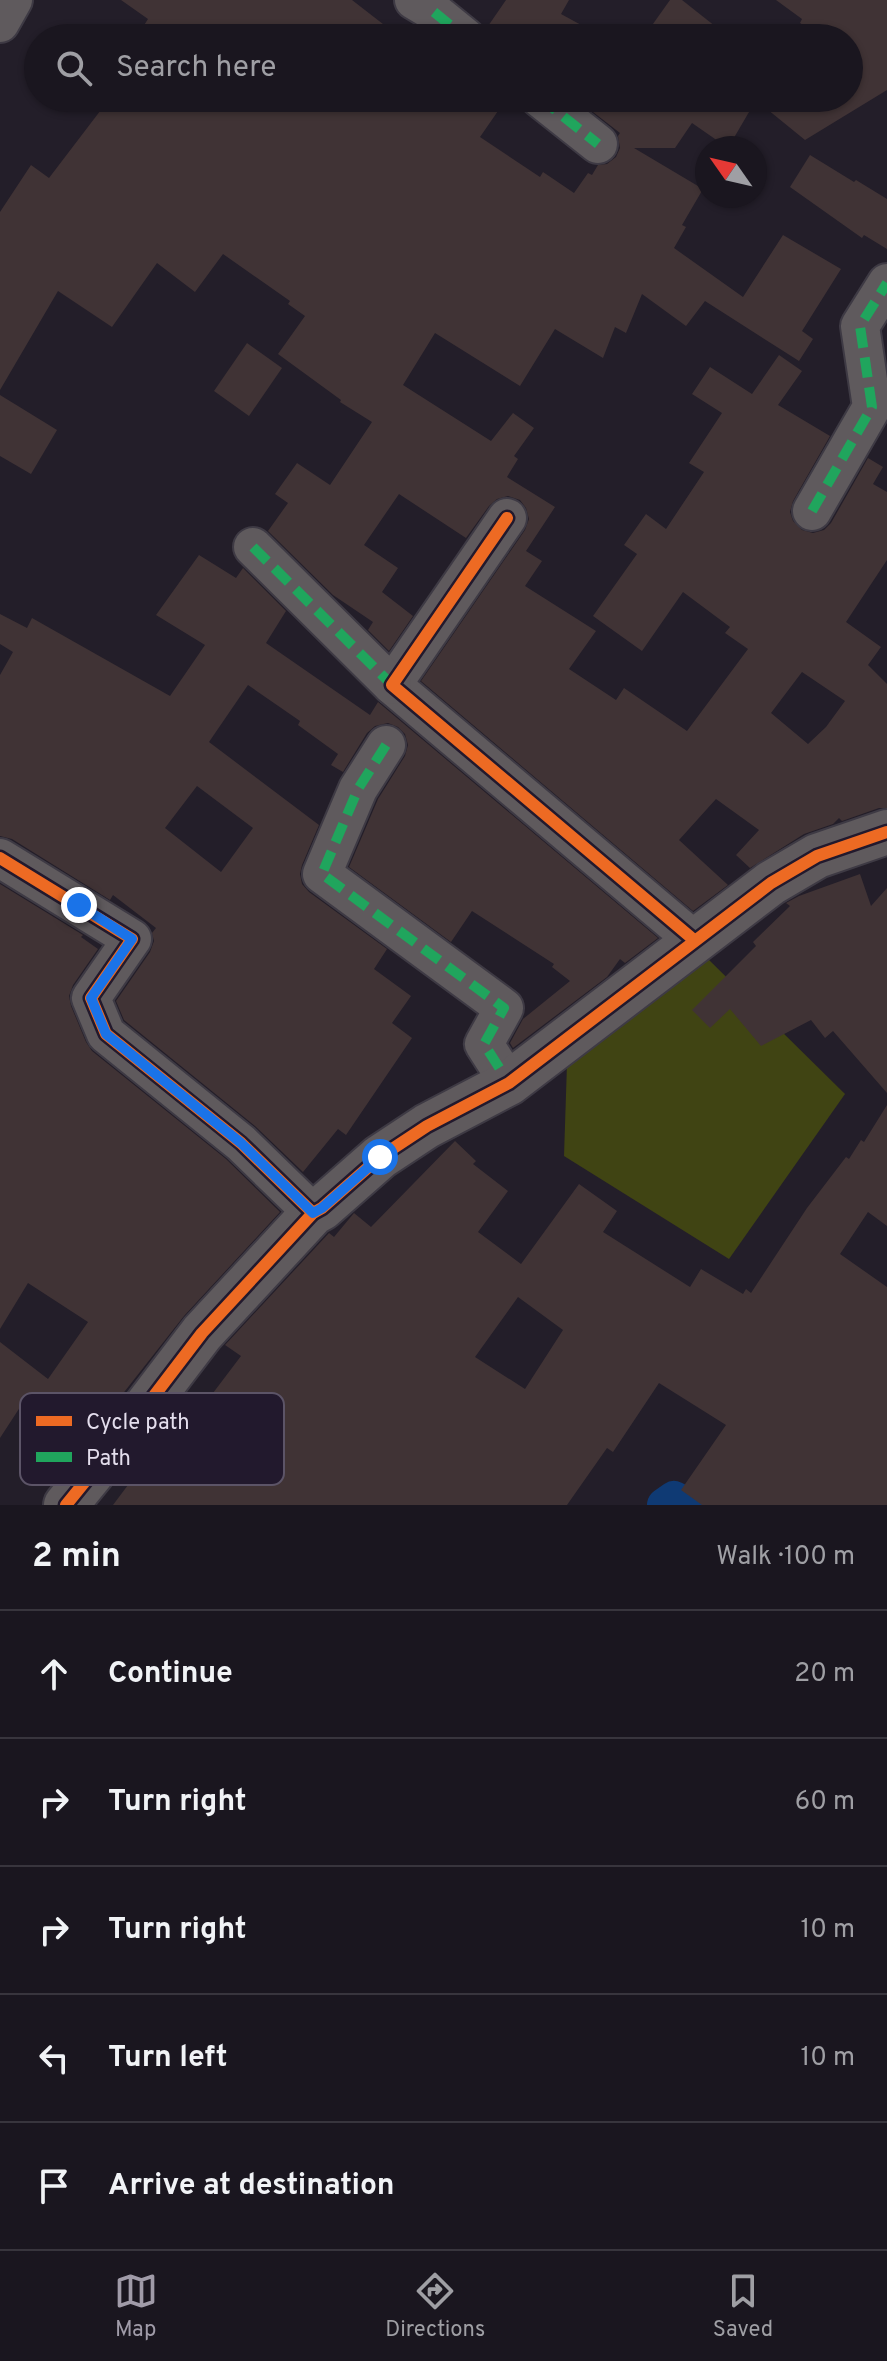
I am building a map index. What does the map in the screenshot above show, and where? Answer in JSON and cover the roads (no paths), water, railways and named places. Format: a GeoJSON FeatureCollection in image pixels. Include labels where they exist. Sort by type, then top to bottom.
{"type":"FeatureCollection","features":[{"type":"Feature","properties":{"kind":"street"},"geometry":{"type":"LineString","coordinates":[[0,23],[13,0]]}},
{"type":"Feature","properties":{"kind":"street"},"geometry":{"type":"LineString","coordinates":[[432,4],[452,24]]}},
{"type":"Feature","properties":{"kind":"street"},"geometry":{"type":"LineString","coordinates":[[558,112],[598,144]]}},
{"type":"Feature","properties":{"kind":"street"},"geometry":{"type":"LineString","coordinates":[[812,511],[872,407],[860,326],[887,283]]}},
{"type":"Feature","properties":{"kind":"street"},"geometry":{"type":"LineString","coordinates":[[392,685],[507,518]]}},
{"type":"Feature","properties":{"kind":"street"},"geometry":{"type":"LineString","coordinates":[[253,547],[392,685],[694,940]]}},
{"type":"Feature","properties":{"kind":"street"},"geometry":{"type":"LineString","coordinates":[[386,745],[358,789],[322,874],[504,1008],[484,1044],[509,1083]]}},
{"type":"Feature","properties":{"kind":"street"},"geometry":{"type":"LineString","coordinates":[[156,1393],[202,1333],[313,1213],[380,1157],[415,1134],[509,1083],[771,883],[817,856],[887,832]]}},
{"type":"Feature","properties":{"kind":"street"},"geometry":{"type":"LineString","coordinates":[[0,858],[132,939],[91,998],[106,1034],[241,1143],[313,1213]]}},
{"type":"Feature","properties":{"kind":"street"},"geometry":{"type":"LineString","coordinates":[[66,1505],[82,1485]]}},
{"type":"Feature","properties":{"kind":"waterway"},"geometry":{"type":"LineString","coordinates":[[664,1505],[674,1498],[688,1505]]}}]}
